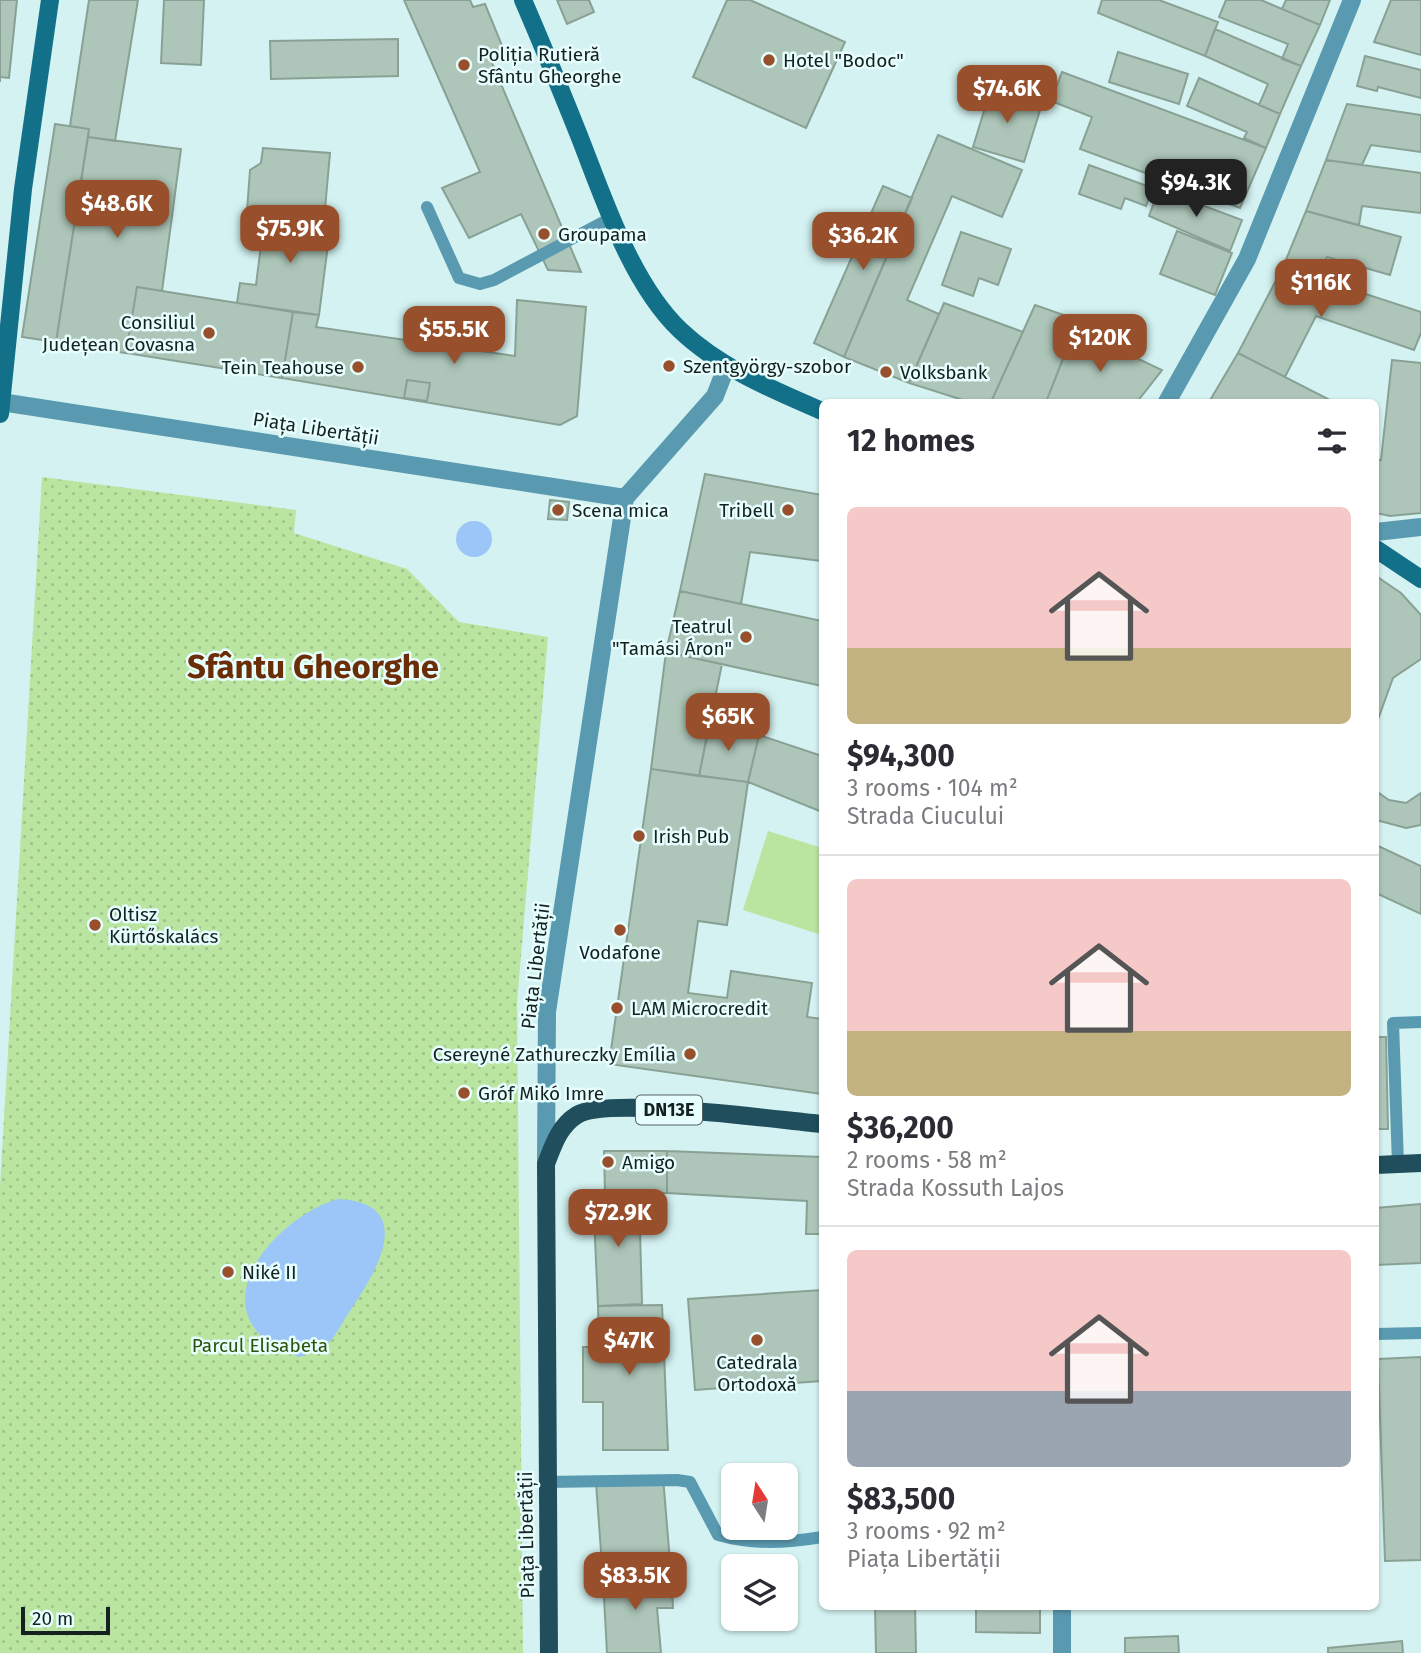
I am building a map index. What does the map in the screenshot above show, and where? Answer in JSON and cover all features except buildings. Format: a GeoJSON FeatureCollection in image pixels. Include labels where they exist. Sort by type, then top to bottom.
{"type":"FeatureCollection","features":[{"type":"Feature","properties":{"kind":"main road"},"geometry":{"type":"LineString","coordinates":[[0,414],[23,189],[50,0]]}},
{"type":"Feature","properties":{"kind":"main road"},"geometry":{"type":"LineString","coordinates":[[523,0],[611,218],[644,279],[678,328],[727,365],[819,410]]}},
{"type":"Feature","properties":{"kind":"main road"},"geometry":{"type":"LineString","coordinates":[[1379,550],[1421,579]]}},
{"type":"Feature","properties":{"kind":"main road","name":"DN13E"},"geometry":{"type":"LineString","coordinates":[[546,1164],[564,1126],[578,1114],[596,1109],[618,1106],[819,1124]]}},
{"type":"Feature","properties":{"kind":"main road"},"geometry":{"type":"LineString","coordinates":[[1379,1165],[1421,1163]]}},
{"type":"Feature","properties":{"kind":"main road","name":"Piața Libertății"},"geometry":{"type":"LineString","coordinates":[[546,1164],[549,1653]]}},
{"type":"Feature","properties":{"kind":"street"},"geometry":{"type":"LineString","coordinates":[[1169,399],[1247,258],[1352,0]]}},
{"type":"Feature","properties":{"kind":"street"},"geometry":{"type":"LineString","coordinates":[[625,498],[715,396],[727,365]]}},
{"type":"Feature","properties":{"kind":"street","name":"Piața Libertății"},"geometry":{"type":"LineString","coordinates":[[1,402],[625,498],[547,1012],[546,1164]]}},
{"type":"Feature","properties":{"kind":"street"},"geometry":{"type":"LineString","coordinates":[[1379,532],[1421,527]]}},
{"type":"Feature","properties":{"kind":"street"},"geometry":{"type":"LineString","coordinates":[[1062,1610],[1062,1653]]}},
{"type":"Feature","properties":{"kind":"lane"},"geometry":{"type":"LineString","coordinates":[[427,207],[460,278],[480,284],[494,280],[611,218]]}},
{"type":"Feature","properties":{"kind":"lane"},"geometry":{"type":"LineString","coordinates":[[1398,1164],[1393,1023],[1421,1022]]}},
{"type":"Feature","properties":{"kind":"lane"},"geometry":{"type":"LineString","coordinates":[[1379,1334],[1421,1333]]}},
{"type":"Feature","properties":{"kind":"lane"},"geometry":{"type":"LineString","coordinates":[[546,1482],[690,1482],[718,1535],[744,1542],[776,1543],[819,1537]]}},
{"type":"Feature","properties":{"kind":"green space","name":"Parcul Elisabeta"},"geometry":{"type":"Polygon","coordinates":[[[42,477],[296,510],[294,533],[407,569],[459,622],[548,637],[517,1003],[523,1653],[0,1653],[0,1187],[42,477]]]}},
{"type":"Feature","properties":{"kind":"green space"},"geometry":{"type":"Polygon","coordinates":[[[768,831],[819,847],[819,934],[743,910],[768,831]]]}},
{"type":"Feature","properties":{"kind":"water"},"geometry":{"type":"Polygon","coordinates":[[[474,521],[487,526],[492,539],[487,552],[474,557],[461,552],[456,539],[461,526],[474,521]]]}},
{"type":"Feature","properties":{"kind":"water"},"geometry":{"type":"Polygon","coordinates":[[[338,1199],[363,1203],[377,1213],[384,1226],[384,1242],[371,1277],[332,1339],[322,1349],[299,1357],[270,1344],[252,1324],[245,1302],[248,1280],[259,1258],[275,1238],[317,1207],[338,1199]]]}},
{"type":"Feature","properties":{"kind":"place","name":"Hotel \"Bodoc\""},"geometry":{"type":"Point","coordinates":[769,60]}},
{"type":"Feature","properties":{"kind":"place","name":"Poliția Rutieră Sfântu Gheorghe"},"geometry":{"type":"Point","coordinates":[464,65]}},
{"type":"Feature","properties":{"kind":"place","name":"Groupama"},"geometry":{"type":"Point","coordinates":[544,234]}},
{"type":"Feature","properties":{"kind":"place","name":"Consiliul Județean Covasna"},"geometry":{"type":"Point","coordinates":[209,333]}},
{"type":"Feature","properties":{"kind":"place","name":"Szentgyörgy-szobor"},"geometry":{"type":"Point","coordinates":[669,366]}},
{"type":"Feature","properties":{"kind":"place","name":"Tein Teahouse"},"geometry":{"type":"Point","coordinates":[358,367]}},
{"type":"Feature","properties":{"kind":"place","name":"Volksbank"},"geometry":{"type":"Point","coordinates":[886,372]}},
{"type":"Feature","properties":{"kind":"place","name":"Scena mica"},"geometry":{"type":"Point","coordinates":[558,510]}},
{"type":"Feature","properties":{"kind":"place","name":"Tribell"},"geometry":{"type":"Point","coordinates":[788,510]}},
{"type":"Feature","properties":{"kind":"place","name":"Teatrul \"Tamási Áron\""},"geometry":{"type":"Point","coordinates":[746,637]}},
{"type":"Feature","properties":{"kind":"place","name":"Irish Pub"},"geometry":{"type":"Point","coordinates":[639,836]}},
{"type":"Feature","properties":{"kind":"place","name":"Oltisz Kürtőskalács"},"geometry":{"type":"Point","coordinates":[95,925]}},
{"type":"Feature","properties":{"kind":"place","name":"Vodafone"},"geometry":{"type":"Point","coordinates":[620,930]}},
{"type":"Feature","properties":{"kind":"place","name":"LAM Microcredit"},"geometry":{"type":"Point","coordinates":[617,1008]}},
{"type":"Feature","properties":{"kind":"place","name":"Csereyné Zathureczky Emília"},"geometry":{"type":"Point","coordinates":[690,1054]}},
{"type":"Feature","properties":{"kind":"place","name":"Gróf Mikó Imre"},"geometry":{"type":"Point","coordinates":[464,1093]}},
{"type":"Feature","properties":{"kind":"place","name":"Amigo"},"geometry":{"type":"Point","coordinates":[608,1162]}},
{"type":"Feature","properties":{"kind":"place","name":"Niké II"},"geometry":{"type":"Point","coordinates":[228,1272]}},
{"type":"Feature","properties":{"kind":"place","name":"Catedrala Ortodoxă"},"geometry":{"type":"Point","coordinates":[757,1340]}},
{"type":"Feature","properties":{"kind":"district","name":"Sfântu Gheorghe"},"geometry":{"type":"Point","coordinates":[313,666]}}]}
